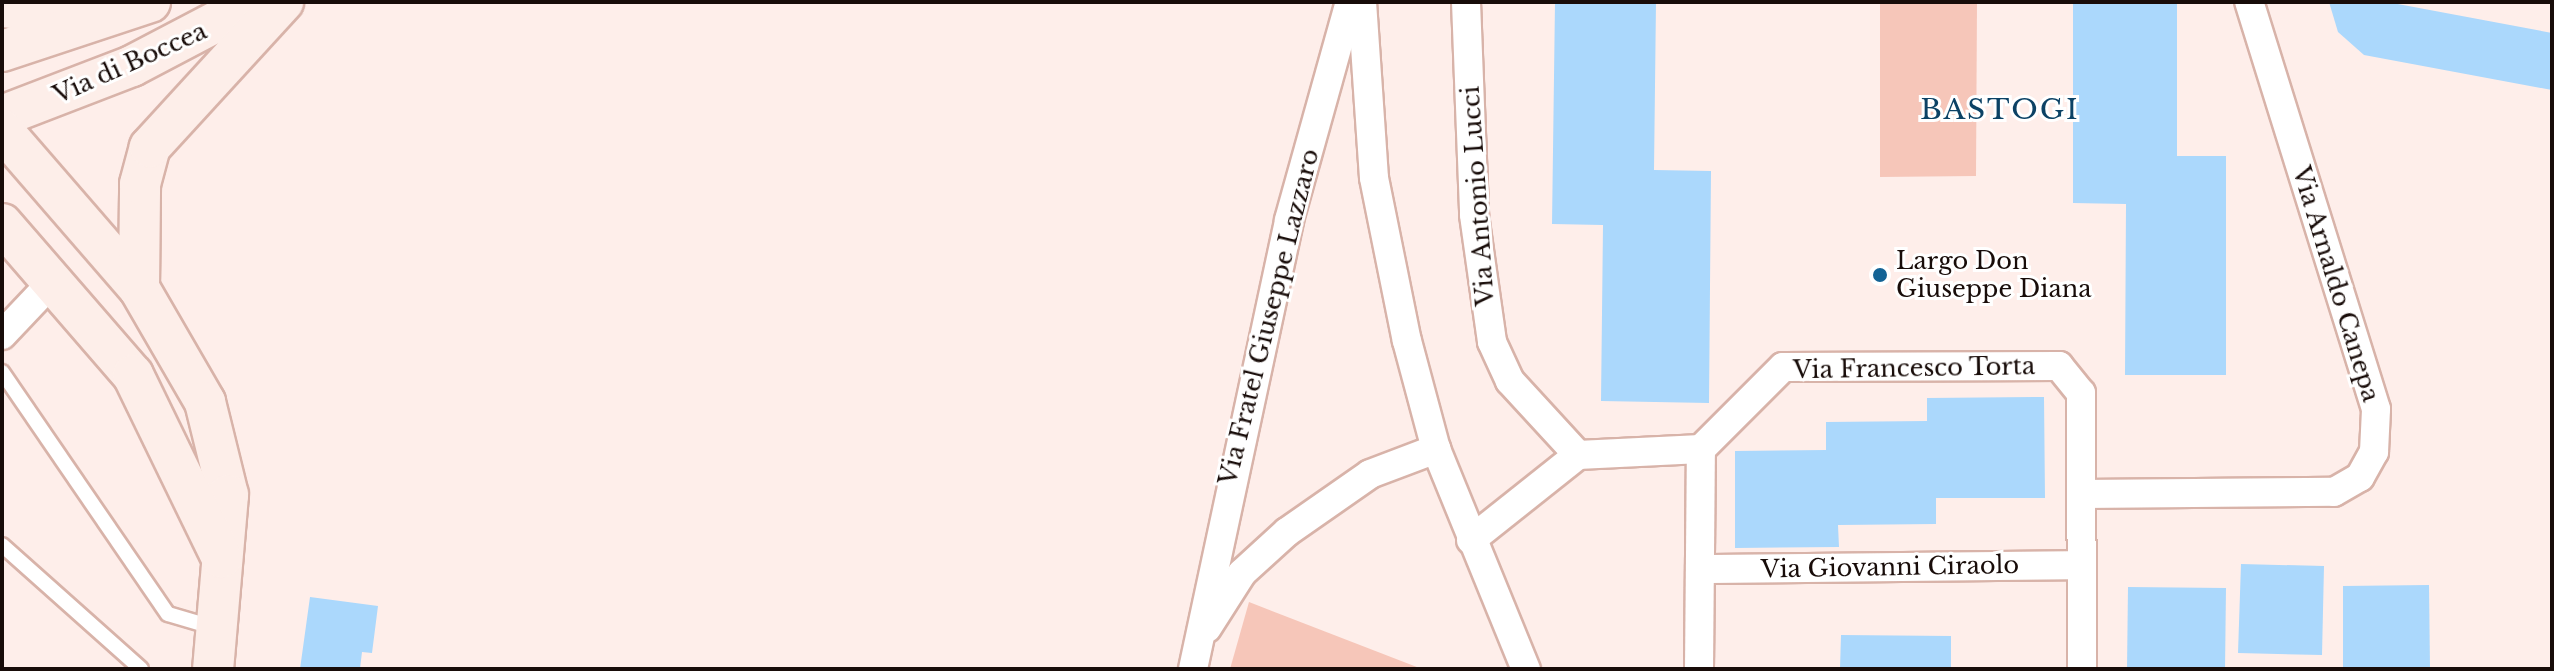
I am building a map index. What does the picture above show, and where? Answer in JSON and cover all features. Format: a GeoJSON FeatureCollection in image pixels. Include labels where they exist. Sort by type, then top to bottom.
{"type":"FeatureCollection","features":[{"type":"Feature","properties":{"kind":"main road","name":"Via di Boccea"},"geometry":{"type":"LineString","coordinates":[[2,51],[150,2]]}},
{"type":"Feature","properties":{"kind":"main road","name":"Via di Boccea"},"geometry":{"type":"LineString","coordinates":[[2,116],[132,66],[254,2]]}},
{"type":"Feature","properties":{"kind":"main road"},"geometry":{"type":"LineString","coordinates":[[139,288],[140,184],[150,147],[283,2]]}},
{"type":"Feature","properties":{"kind":"main road"},"geometry":{"type":"LineString","coordinates":[[2,7],[106,19]]}},
{"type":"Feature","properties":{"kind":"main road"},"geometry":{"type":"LineString","coordinates":[[2,130],[139,288],[192,372],[215,431],[228,495],[220,629],[213,669]]}},
{"type":"Feature","properties":{"kind":"main road"},"geometry":{"type":"LineString","coordinates":[[2,224],[146,394],[222,558]]}},
{"type":"Feature","properties":{"kind":"main road"},"geometry":{"type":"LineString","coordinates":[[2,242],[53,281]]}},
{"type":"Feature","properties":{"kind":"street","name":"Via Fratel Giuseppe Lazzaro"},"geometry":{"type":"LineString","coordinates":[[1193,669],[1202,636],[1213,553],[1289,220],[1350,2]]}},
{"type":"Feature","properties":{"kind":"street"},"geometry":{"type":"LineString","coordinates":[[1362,2],[1374,178],[1436,449],[1526,669]]}},
{"type":"Feature","properties":{"kind":"street","name":"Via Antonio Lucci"},"geometry":{"type":"LineString","coordinates":[[1466,2],[1474,215],[1492,342],[1510,381],[1578,455]]}},
{"type":"Feature","properties":{"kind":"street","name":"Via Arnaldo Canepa"},"geometry":{"type":"LineString","coordinates":[[2082,494],[2334,492],[2360,477],[2374,452],[2376,409],[2249,2]]}},
{"type":"Feature","properties":{"kind":"street"},"geometry":{"type":"LineString","coordinates":[[2,335],[53,281]]}},
{"type":"Feature","properties":{"kind":"street","name":"Via Francesco Torta"},"geometry":{"type":"LineString","coordinates":[[1701,449],[1783,367],[2059,366],[2081,393],[2079,565],[2082,669]]}},
{"type":"Feature","properties":{"kind":"street","name":"Via Fratel Giuseppe Lazzaro"},"geometry":{"type":"LineString","coordinates":[[1202,636],[1242,573],[1287,532],[1370,474],[1436,449]]}},
{"type":"Feature","properties":{"kind":"street"},"geometry":{"type":"LineString","coordinates":[[1471,540],[1578,455],[1701,449],[1699,669]]}},
{"type":"Feature","properties":{"kind":"street","name":"Via Giovanni Ciraolo"},"geometry":{"type":"LineString","coordinates":[[1701,569],[2079,565]]}},
{"type":"Feature","properties":{"kind":"lane"},"geometry":{"type":"LineString","coordinates":[[2,372],[168,614],[220,629]]}},
{"type":"Feature","properties":{"kind":"lane"},"geometry":{"type":"LineString","coordinates":[[2,545],[141,669]]}},
{"type":"Feature","properties":{"kind":"shaded area"},"geometry":{"type":"Polygon","coordinates":[[[1880,2],[1977,2],[1976,176],[1880,177],[1880,2]]]}},
{"type":"Feature","properties":{"kind":"shaded area"},"geometry":{"type":"Polygon","coordinates":[[[1249,602],[1422,669],[1230,669],[1249,602]]]}},
{"type":"Feature","properties":{"kind":"building"},"geometry":{"type":"Polygon","coordinates":[[[1555,2],[1656,2],[1654,170],[1711,171],[1709,403],[1601,401],[1603,225],[1552,224],[1555,2]]]}},
{"type":"Feature","properties":{"kind":"building"},"geometry":{"type":"Polygon","coordinates":[[[2073,2],[2177,2],[2177,156],[2226,156],[2226,375],[2125,375],[2126,204],[2073,203],[2073,2]]]}},
{"type":"Feature","properties":{"kind":"building"},"geometry":{"type":"Polygon","coordinates":[[[2329,2],[2387,2],[2552,33],[2552,90],[2364,55],[2338,32],[2329,2]]]}},
{"type":"Feature","properties":{"kind":"building"},"geometry":{"type":"Polygon","coordinates":[[[2044,397],[2045,498],[1936,498],[1936,524],[1838,525],[1839,547],[1735,548],[1735,451],[1826,450],[1826,422],[1927,421],[1927,398],[2044,397]]]}},
{"type":"Feature","properties":{"kind":"building"},"geometry":{"type":"Polygon","coordinates":[[[2241,564],[2324,566],[2322,655],[2238,653],[2241,564]]]}},
{"type":"Feature","properties":{"kind":"building"},"geometry":{"type":"Polygon","coordinates":[[[2429,585],[2430,669],[2343,669],[2343,586],[2429,585]]]}},
{"type":"Feature","properties":{"kind":"building"},"geometry":{"type":"Polygon","coordinates":[[[2128,587],[2226,588],[2225,669],[2127,669],[2128,587]]]}},
{"type":"Feature","properties":{"kind":"building"},"geometry":{"type":"Polygon","coordinates":[[[310,597],[378,606],[372,653],[362,652],[360,669],[300,669],[310,597]]]}},
{"type":"Feature","properties":{"kind":"building"},"geometry":{"type":"Polygon","coordinates":[[[1841,635],[1951,636],[1951,669],[1840,669],[1841,635]]]}},
{"type":"Feature","properties":{"kind":"place","name":"Largo Don Giuseppe Diana"},"geometry":{"type":"Point","coordinates":[1880,275]}},
{"type":"Feature","properties":{"kind":"district","name":"BASTOGI"},"geometry":{"type":"Point","coordinates":[2000,110]}}]}
